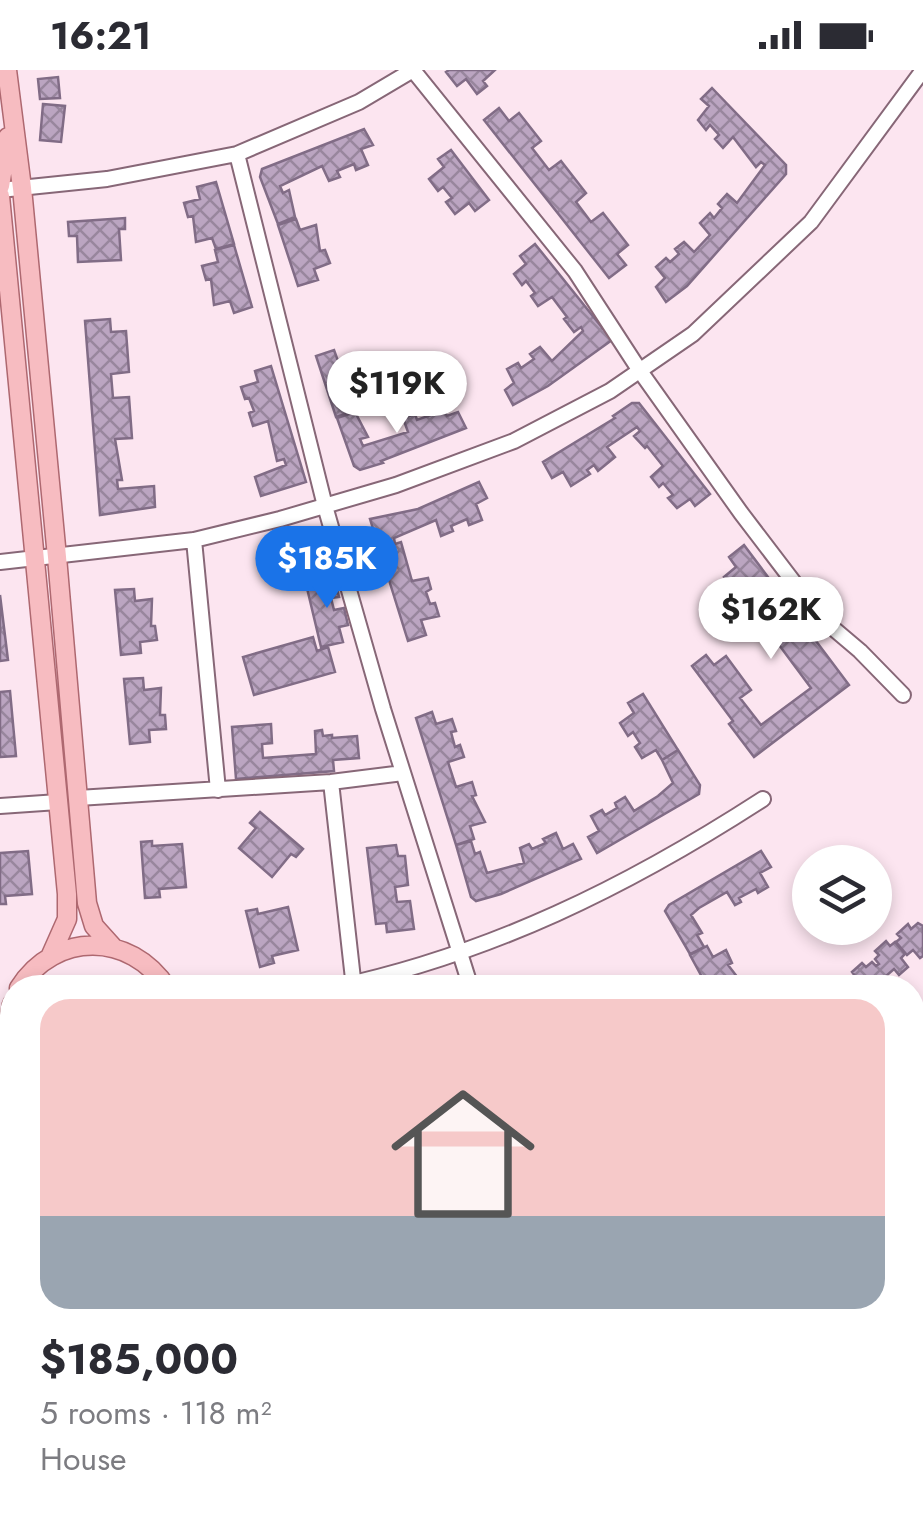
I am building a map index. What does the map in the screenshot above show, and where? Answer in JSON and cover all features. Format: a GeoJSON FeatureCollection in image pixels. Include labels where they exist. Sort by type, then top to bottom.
{"type":"FeatureCollection","features":[{"type":"Feature","properties":{"kind":"main road"},"geometry":{"type":"LineString","coordinates":[[7,70],[57,557],[86,904],[94,926],[112,946],[144,961],[156,975]]}},
{"type":"Feature","properties":{"kind":"main road"},"geometry":{"type":"LineString","coordinates":[[12,117],[0,191],[67,919],[51,955]]}},
{"type":"Feature","properties":{"kind":"main road"},"geometry":{"type":"LineString","coordinates":[[29,975],[51,955],[74,946],[112,946]]}},
{"type":"Feature","properties":{"kind":"street"},"geometry":{"type":"LineString","coordinates":[[0,191],[107,180],[238,154],[359,102],[413,70],[575,271],[741,514],[821,618],[903,695]]}},
{"type":"Feature","properties":{"kind":"street"},"geometry":{"type":"LineString","coordinates":[[0,562],[194,540],[325,506],[396,485],[514,441],[610,391],[693,334],[811,222],[923,70]]}},
{"type":"Feature","properties":{"kind":"street"},"geometry":{"type":"LineString","coordinates":[[238,154],[325,506],[468,975]]}},
{"type":"Feature","properties":{"kind":"street"},"geometry":{"type":"LineString","coordinates":[[194,540],[218,790]]}},
{"type":"Feature","properties":{"kind":"street"},"geometry":{"type":"LineString","coordinates":[[78,798],[331,782],[403,772]]}},
{"type":"Feature","properties":{"kind":"street"},"geometry":{"type":"LineString","coordinates":[[331,782],[352,975]]}},
{"type":"Feature","properties":{"kind":"street"},"geometry":{"type":"LineString","coordinates":[[388,975],[462,954],[612,890],[763,800]]}},
{"type":"Feature","properties":{"kind":"street"},"geometry":{"type":"LineString","coordinates":[[0,806],[58,802]]}},
{"type":"Feature","properties":{"kind":"building"},"geometry":{"type":"Polygon","coordinates":[[[495,70],[483,81],[487,86],[477,94],[466,79],[457,86],[446,72],[495,70]]]}},
{"type":"Feature","properties":{"kind":"building"},"geometry":{"type":"Polygon","coordinates":[[[58,77],[60,98],[40,99],[38,79],[58,77]]]}},
{"type":"Feature","properties":{"kind":"building"},"geometry":{"type":"Polygon","coordinates":[[[712,88],[786,165],[786,174],[687,286],[666,302],[656,287],[665,278],[656,267],[679,254],[675,249],[684,242],[694,252],[710,235],[700,223],[710,213],[714,218],[722,208],[718,204],[727,194],[737,203],[765,165],[761,162],[756,167],[733,137],[723,148],[715,139],[719,135],[710,125],[706,130],[698,120],[709,106],[701,99],[712,88]]]}},
{"type":"Feature","properties":{"kind":"building"},"geometry":{"type":"Polygon","coordinates":[[[43,104],[65,106],[61,142],[40,140],[43,104]]]}},
{"type":"Feature","properties":{"kind":"building"},"geometry":{"type":"Polygon","coordinates":[[[499,108],[509,121],[519,113],[541,141],[532,148],[549,170],[561,161],[586,193],[576,202],[591,222],[603,213],[628,245],[617,254],[626,265],[609,278],[484,120],[499,108]]]}},
{"type":"Feature","properties":{"kind":"building"},"geometry":{"type":"Polygon","coordinates":[[[364,129],[373,145],[361,149],[368,165],[356,170],[354,164],[337,171],[340,177],[329,181],[322,166],[280,186],[283,193],[289,190],[295,217],[278,224],[260,177],[262,169],[364,129]]]}},
{"type":"Feature","properties":{"kind":"building"},"geometry":{"type":"Polygon","coordinates":[[[451,150],[489,200],[475,211],[469,203],[455,214],[446,202],[452,198],[443,187],[438,191],[429,179],[444,167],[438,159],[451,150]]]}},
{"type":"Feature","properties":{"kind":"building"},"geometry":{"type":"Polygon","coordinates":[[[216,182],[234,244],[216,249],[212,238],[196,242],[193,216],[188,217],[184,203],[200,199],[197,187],[216,182]]]}},
{"type":"Feature","properties":{"kind":"building"},"geometry":{"type":"Polygon","coordinates":[[[125,218],[125,229],[119,229],[121,260],[78,262],[77,236],[69,236],[68,222],[125,218]]]}},
{"type":"Feature","properties":{"kind":"building"},"geometry":{"type":"Polygon","coordinates":[[[296,219],[300,230],[316,225],[320,251],[325,250],[330,263],[314,269],[318,280],[298,286],[278,225],[296,219]]]}},
{"type":"Feature","properties":{"kind":"building"},"geometry":{"type":"Polygon","coordinates":[[[535,244],[612,340],[548,386],[513,405],[505,390],[514,383],[507,369],[518,363],[521,368],[534,359],[530,354],[540,347],[552,361],[583,331],[581,327],[574,332],[552,297],[538,306],[526,281],[522,285],[514,274],[526,264],[520,256],[535,244]]]}},
{"type":"Feature","properties":{"kind":"building"},"geometry":{"type":"Polygon","coordinates":[[[234,245],[252,307],[234,313],[230,301],[214,305],[211,279],[206,280],[202,266],[218,262],[215,250],[234,245]]]}},
{"type":"Feature","properties":{"kind":"building"},"geometry":{"type":"Polygon","coordinates":[[[110,319],[111,332],[126,331],[129,372],[111,374],[113,398],[129,397],[132,438],[115,439],[122,480],[117,480],[118,489],[154,486],[155,507],[100,515],[85,321],[110,319]]]}},
{"type":"Feature","properties":{"kind":"building"},"geometry":{"type":"Polygon","coordinates":[[[334,350],[338,361],[354,356],[358,383],[363,381],[367,394],[351,400],[355,411],[336,417],[316,356],[334,350]]]}},
{"type":"Feature","properties":{"kind":"building"},"geometry":{"type":"Polygon","coordinates":[[[271,366],[306,482],[261,496],[255,477],[286,465],[284,459],[277,461],[268,421],[253,426],[249,413],[254,411],[241,387],[258,382],[255,371],[271,366]]]}},
{"type":"Feature","properties":{"kind":"building"},"geometry":{"type":"Polygon","coordinates":[[[440,402],[447,416],[458,412],[466,428],[383,463],[360,470],[354,466],[337,418],[355,412],[368,437],[360,439],[363,446],[408,432],[403,418],[415,414],[417,420],[431,415],[430,407],[440,402]]]}},
{"type":"Feature","properties":{"kind":"building"},"geometry":{"type":"Polygon","coordinates":[[[632,403],[639,403],[710,494],[695,506],[690,499],[677,508],[663,483],[659,487],[651,477],[663,466],[634,436],[640,431],[637,427],[607,447],[615,457],[598,471],[594,465],[587,470],[590,474],[571,486],[563,472],[552,478],[543,462],[615,418],[632,403]]]}},
{"type":"Feature","properties":{"kind":"building"},"geometry":{"type":"Polygon","coordinates":[[[479,482],[487,498],[476,504],[482,520],[469,525],[467,519],[441,536],[436,520],[394,538],[395,544],[401,542],[412,581],[428,578],[431,589],[426,592],[439,616],[421,620],[426,635],[408,641],[370,519],[418,509],[479,482]]]}},
{"type":"Feature","properties":{"kind":"building"},"geometry":{"type":"Polygon","coordinates":[[[330,542],[335,561],[283,574],[278,555],[330,542]]]}},
{"type":"Feature","properties":{"kind":"building"},"geometry":{"type":"Polygon","coordinates":[[[744,545],[849,685],[754,757],[692,666],[706,655],[714,665],[726,656],[751,690],[740,698],[761,725],[811,688],[765,626],[777,616],[762,601],[749,611],[740,599],[745,596],[736,583],[732,587],[724,577],[736,567],[729,557],[744,545]]]}},
{"type":"Feature","properties":{"kind":"building"},"geometry":{"type":"Polygon","coordinates":[[[334,577],[339,597],[331,598],[334,610],[344,608],[348,625],[339,627],[343,642],[321,647],[306,584],[334,577]]]}},
{"type":"Feature","properties":{"kind":"building"},"geometry":{"type":"Polygon","coordinates":[[[134,589],[135,601],[152,599],[151,626],[155,626],[157,640],[140,642],[141,653],[121,655],[115,590],[134,589]]]}},
{"type":"Feature","properties":{"kind":"building"},"geometry":{"type":"Polygon","coordinates":[[[0,595],[8,660],[0,661],[0,595]]]}},
{"type":"Feature","properties":{"kind":"building"},"geometry":{"type":"Polygon","coordinates":[[[313,637],[317,651],[328,647],[335,672],[254,695],[243,657],[313,637]]]}},
{"type":"Feature","properties":{"kind":"building"},"geometry":{"type":"Polygon","coordinates":[[[143,678],[144,690],[161,688],[160,715],[165,715],[166,729],[149,730],[150,742],[130,744],[124,679],[143,678]]]}},
{"type":"Feature","properties":{"kind":"building"},"geometry":{"type":"Polygon","coordinates":[[[10,691],[16,756],[0,757],[0,692],[10,691]]]}},
{"type":"Feature","properties":{"kind":"building"},"geometry":{"type":"Polygon","coordinates":[[[643,694],[678,750],[662,760],[656,750],[642,758],[635,747],[640,743],[633,732],[628,736],[620,723],[634,713],[628,703],[643,694]]]}},
{"type":"Feature","properties":{"kind":"building"},"geometry":{"type":"Polygon","coordinates":[[[432,712],[436,724],[452,719],[455,747],[460,745],[464,757],[448,762],[456,787],[472,782],[476,795],[472,796],[485,822],[470,826],[474,839],[456,845],[416,718],[432,712]]]}},
{"type":"Feature","properties":{"kind":"building"},"geometry":{"type":"Polygon","coordinates":[[[271,724],[272,743],[262,744],[263,758],[316,754],[315,731],[322,730],[323,736],[332,738],[357,736],[359,758],[333,760],[334,771],[236,779],[232,727],[271,724]]]}},
{"type":"Feature","properties":{"kind":"building"},"geometry":{"type":"Polygon","coordinates":[[[678,750],[700,785],[699,794],[597,853],[588,837],[599,831],[591,816],[602,810],[605,815],[625,797],[634,811],[658,796],[673,783],[662,760],[678,750]]]}},
{"type":"Feature","properties":{"kind":"building"},"geometry":{"type":"Polygon","coordinates":[[[260,812],[303,849],[296,857],[291,854],[272,877],[239,848],[256,828],[250,823],[260,812]]]}},
{"type":"Feature","properties":{"kind":"building"},"geometry":{"type":"Polygon","coordinates":[[[556,833],[563,849],[573,844],[581,859],[501,894],[476,901],[471,897],[456,845],[471,841],[475,854],[480,852],[487,873],[524,863],[520,848],[529,844],[532,849],[556,833]]]}},
{"type":"Feature","properties":{"kind":"building"},"geometry":{"type":"Polygon","coordinates":[[[152,841],[152,846],[182,844],[186,887],[159,889],[160,897],[145,898],[141,842],[152,841]]]}},
{"type":"Feature","properties":{"kind":"building"},"geometry":{"type":"Polygon","coordinates":[[[396,845],[398,856],[405,856],[408,885],[395,887],[397,902],[410,901],[414,929],[387,932],[386,923],[376,924],[367,848],[396,845]]]}},
{"type":"Feature","properties":{"kind":"building"},"geometry":{"type":"Polygon","coordinates":[[[28,851],[32,894],[5,896],[6,904],[0,904],[0,853],[28,851]]]}},
{"type":"Feature","properties":{"kind":"building"},"geometry":{"type":"Polygon","coordinates":[[[761,851],[771,867],[760,873],[768,887],[739,898],[741,902],[735,905],[727,892],[699,908],[691,915],[702,933],[697,935],[704,947],[690,954],[665,911],[669,905],[761,851]]]}},
{"type":"Feature","properties":{"kind":"building"},"geometry":{"type":"Polygon","coordinates":[[[288,907],[298,950],[272,956],[274,963],[260,967],[246,911],[257,909],[258,914],[288,907]]]}},
{"type":"Feature","properties":{"kind":"building"},"geometry":{"type":"Polygon","coordinates":[[[918,923],[923,926],[920,958],[913,950],[907,955],[896,942],[901,938],[897,934],[908,924],[911,929],[918,923]]]}},
{"type":"Feature","properties":{"kind":"building"},"geometry":{"type":"Polygon","coordinates":[[[895,942],[905,954],[901,958],[908,967],[899,975],[894,969],[887,975],[852,972],[862,963],[866,967],[872,962],[876,966],[879,955],[875,951],[882,945],[895,942]]]}},
{"type":"Feature","properties":{"kind":"building"},"geometry":{"type":"Polygon","coordinates":[[[707,946],[713,957],[726,950],[732,963],[728,965],[736,975],[701,975],[690,955],[707,946]]]}}]}
